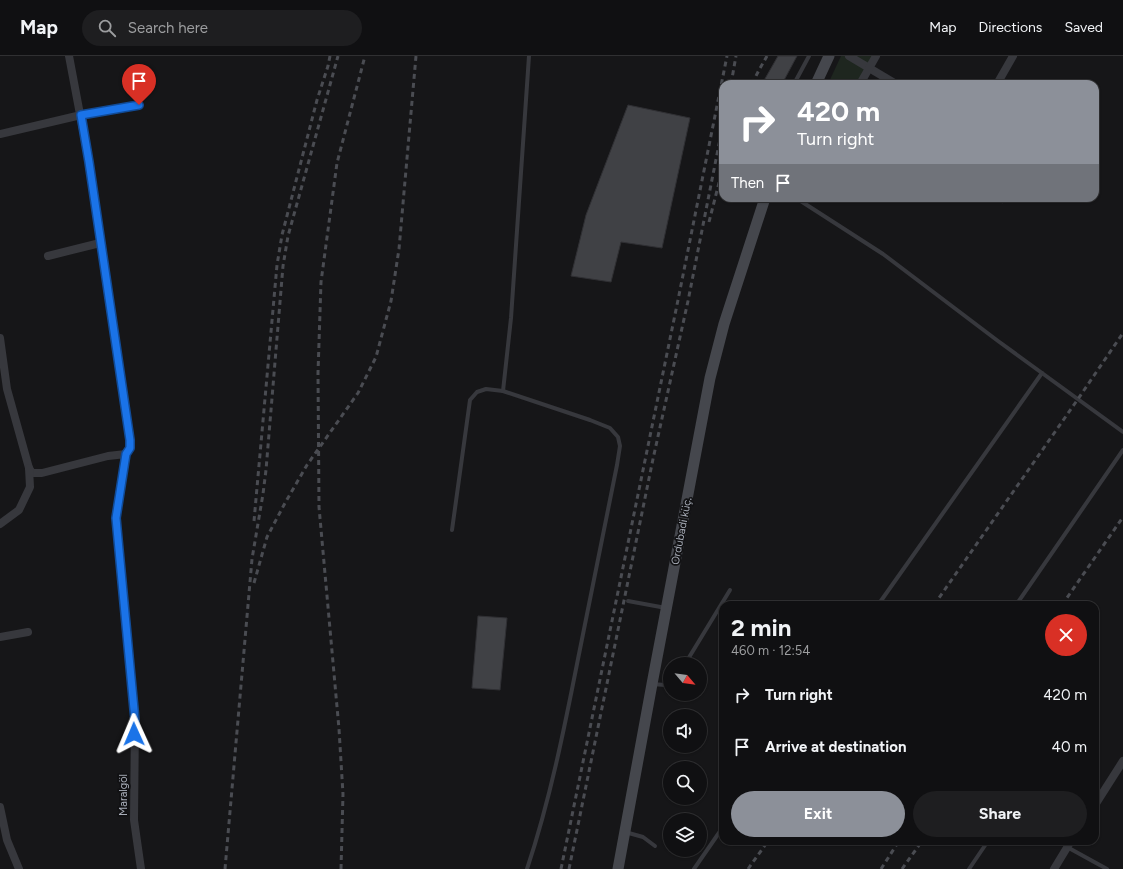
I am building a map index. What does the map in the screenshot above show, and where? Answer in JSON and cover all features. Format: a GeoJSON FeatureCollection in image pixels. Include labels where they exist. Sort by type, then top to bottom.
{"type":"FeatureCollection","features":[{"type":"Feature","properties":{"kind":"main road"},"geometry":{"type":"LineString","coordinates":[[818,80],[829,56]]}},
{"type":"Feature","properties":{"kind":"main road","name":"Ordubadi küç."},"geometry":{"type":"LineString","coordinates":[[618,869],[710,378],[724,324],[764,202]]}},
{"type":"Feature","properties":{"kind":"street","name":"Maralgöl"},"geometry":{"type":"LineString","coordinates":[[69,56],[89,162],[130,440],[130,448],[126,454],[116,518],[135,720],[134,820],[142,869]]}},
{"type":"Feature","properties":{"kind":"street"},"geometry":{"type":"LineString","coordinates":[[848,56],[889,80]]}},
{"type":"Feature","properties":{"kind":"street"},"geometry":{"type":"LineString","coordinates":[[862,80],[876,56]]}},
{"type":"Feature","properties":{"kind":"street"},"geometry":{"type":"LineString","coordinates":[[999,80],[1013,56]]}},
{"type":"Feature","properties":{"kind":"street"},"geometry":{"type":"LineString","coordinates":[[0,134],[81,115],[139,105]]}},
{"type":"Feature","properties":{"kind":"street"},"geometry":{"type":"LineString","coordinates":[[48,256],[100,243]]}},
{"type":"Feature","properties":{"kind":"street"},"geometry":{"type":"LineString","coordinates":[[0,338],[7,389],[29,468],[30,488],[19,510],[0,524]]}},
{"type":"Feature","properties":{"kind":"street"},"geometry":{"type":"LineString","coordinates":[[29,468],[32,472],[42,473],[108,456],[126,454]]}},
{"type":"Feature","properties":{"kind":"street"},"geometry":{"type":"LineString","coordinates":[[0,637],[28,632]]}},
{"type":"Feature","properties":{"kind":"street"},"geometry":{"type":"LineString","coordinates":[[1099,799],[1123,761]]}},
{"type":"Feature","properties":{"kind":"street"},"geometry":{"type":"LineString","coordinates":[[0,807],[7,840],[19,869]]}},
{"type":"Feature","properties":{"kind":"street"},"geometry":{"type":"LineString","coordinates":[[1054,869],[1068,845]]}},
{"type":"Feature","properties":{"kind":"lane"},"geometry":{"type":"LineString","coordinates":[[503,391],[511,318],[529,56]]}},
{"type":"Feature","properties":{"kind":"lane"},"geometry":{"type":"LineString","coordinates":[[796,80],[809,56]]}},
{"type":"Feature","properties":{"kind":"lane"},"geometry":{"type":"LineString","coordinates":[[802,202],[883,254],[1123,432]]}},
{"type":"Feature","properties":{"kind":"lane"},"geometry":{"type":"LineString","coordinates":[[881,601],[1042,373]]}},
{"type":"Feature","properties":{"kind":"lane"},"geometry":{"type":"LineString","coordinates":[[452,530],[470,400],[477,392],[486,389],[503,391],[590,420],[610,428],[618,437],[620,446],[565,725],[550,790],[535,846],[527,869]]}},
{"type":"Feature","properties":{"kind":"lane"},"geometry":{"type":"LineString","coordinates":[[1019,601],[1123,450]]}},
{"type":"Feature","properties":{"kind":"lane"},"geometry":{"type":"LineString","coordinates":[[723,601],[730,590]]}},
{"type":"Feature","properties":{"kind":"lane"},"geometry":{"type":"LineString","coordinates":[[628,601],[666,608]]}},
{"type":"Feature","properties":{"kind":"lane"},"geometry":{"type":"LineString","coordinates":[[689,657],[719,608]]}},
{"type":"Feature","properties":{"kind":"lane"},"geometry":{"type":"LineString","coordinates":[[652,684],[663,685]]}},
{"type":"Feature","properties":{"kind":"lane"},"geometry":{"type":"LineString","coordinates":[[624,832],[643,837],[655,846]]}},
{"type":"Feature","properties":{"kind":"lane"},"geometry":{"type":"LineString","coordinates":[[694,869],[719,832]]}},
{"type":"Feature","properties":{"kind":"lane"},"geometry":{"type":"LineString","coordinates":[[969,869],[985,845]]}},
{"type":"Feature","properties":{"kind":"lane"},"geometry":{"type":"LineString","coordinates":[[1071,845],[1107,869]]}},
{"type":"Feature","properties":{"kind":"shaded area"},"geometry":{"type":"Polygon","coordinates":[[[841,56],[873,56],[859,80],[830,80],[841,56]]]}},
{"type":"Feature","properties":{"kind":"building"},"geometry":{"type":"Polygon","coordinates":[[[778,56],[797,56],[784,80],[764,80],[778,56]]]}},
{"type":"Feature","properties":{"kind":"building"},"geometry":{"type":"Polygon","coordinates":[[[628,105],[690,118],[662,248],[621,242],[611,282],[571,276],[586,215],[628,105]]]}},
{"type":"Feature","properties":{"kind":"building"},"geometry":{"type":"Polygon","coordinates":[[[478,616],[507,618],[500,690],[472,688],[478,616]]]}},
{"type":"Feature","properties":{"kind":"railway"},"geometry":{"type":"LineString","coordinates":[[254,521],[277,265],[282,235],[330,56]]}},
{"type":"Feature","properties":{"kind":"railway"},"geometry":{"type":"LineString","coordinates":[[225,869],[252,559],[266,470],[283,266],[288,236],[338,56]]}},
{"type":"Feature","properties":{"kind":"railway"},"geometry":{"type":"LineString","coordinates":[[341,869],[343,794],[339,729],[319,507],[318,373],[321,282],[337,163],[365,56]]}},
{"type":"Feature","properties":{"kind":"railway"},"geometry":{"type":"LineString","coordinates":[[254,583],[267,537],[285,503],[307,465],[358,393],[376,357],[391,301],[399,249],[416,56]]}},
{"type":"Feature","properties":{"kind":"railway"},"geometry":{"type":"LineString","coordinates":[[722,80],[727,56]]}},
{"type":"Feature","properties":{"kind":"railway"},"geometry":{"type":"LineString","coordinates":[[732,80],[736,56]]}},
{"type":"Feature","properties":{"kind":"railway"},"geometry":{"type":"LineString","coordinates":[[754,80],[767,56]]}},
{"type":"Feature","properties":{"kind":"railway"},"geometry":{"type":"LineString","coordinates":[[561,869],[719,96]]}},
{"type":"Feature","properties":{"kind":"railway"},"geometry":{"type":"LineString","coordinates":[[569,869],[653,459],[688,301],[719,144]]}},
{"type":"Feature","properties":{"kind":"railway"},"geometry":{"type":"LineString","coordinates":[[709,222],[719,183]]}},
{"type":"Feature","properties":{"kind":"railway"},"geometry":{"type":"LineString","coordinates":[[937,601],[1123,333]]}},
{"type":"Feature","properties":{"kind":"railway"},"geometry":{"type":"LineString","coordinates":[[1065,601],[1123,517]]}},
{"type":"Feature","properties":{"kind":"railway"},"geometry":{"type":"LineString","coordinates":[[748,869],[765,845]]}},
{"type":"Feature","properties":{"kind":"railway"},"geometry":{"type":"LineString","coordinates":[[881,869],[896,845]]}},
{"type":"Feature","properties":{"kind":"railway"},"geometry":{"type":"LineString","coordinates":[[902,869],[919,845]]}},
{"type":"Feature","properties":{"kind":"route"},"geometry":{"type":"LineString","coordinates":[[134,734],[135,720],[116,518],[126,454],[130,448],[130,440],[81,115],[139,105]]}}]}
